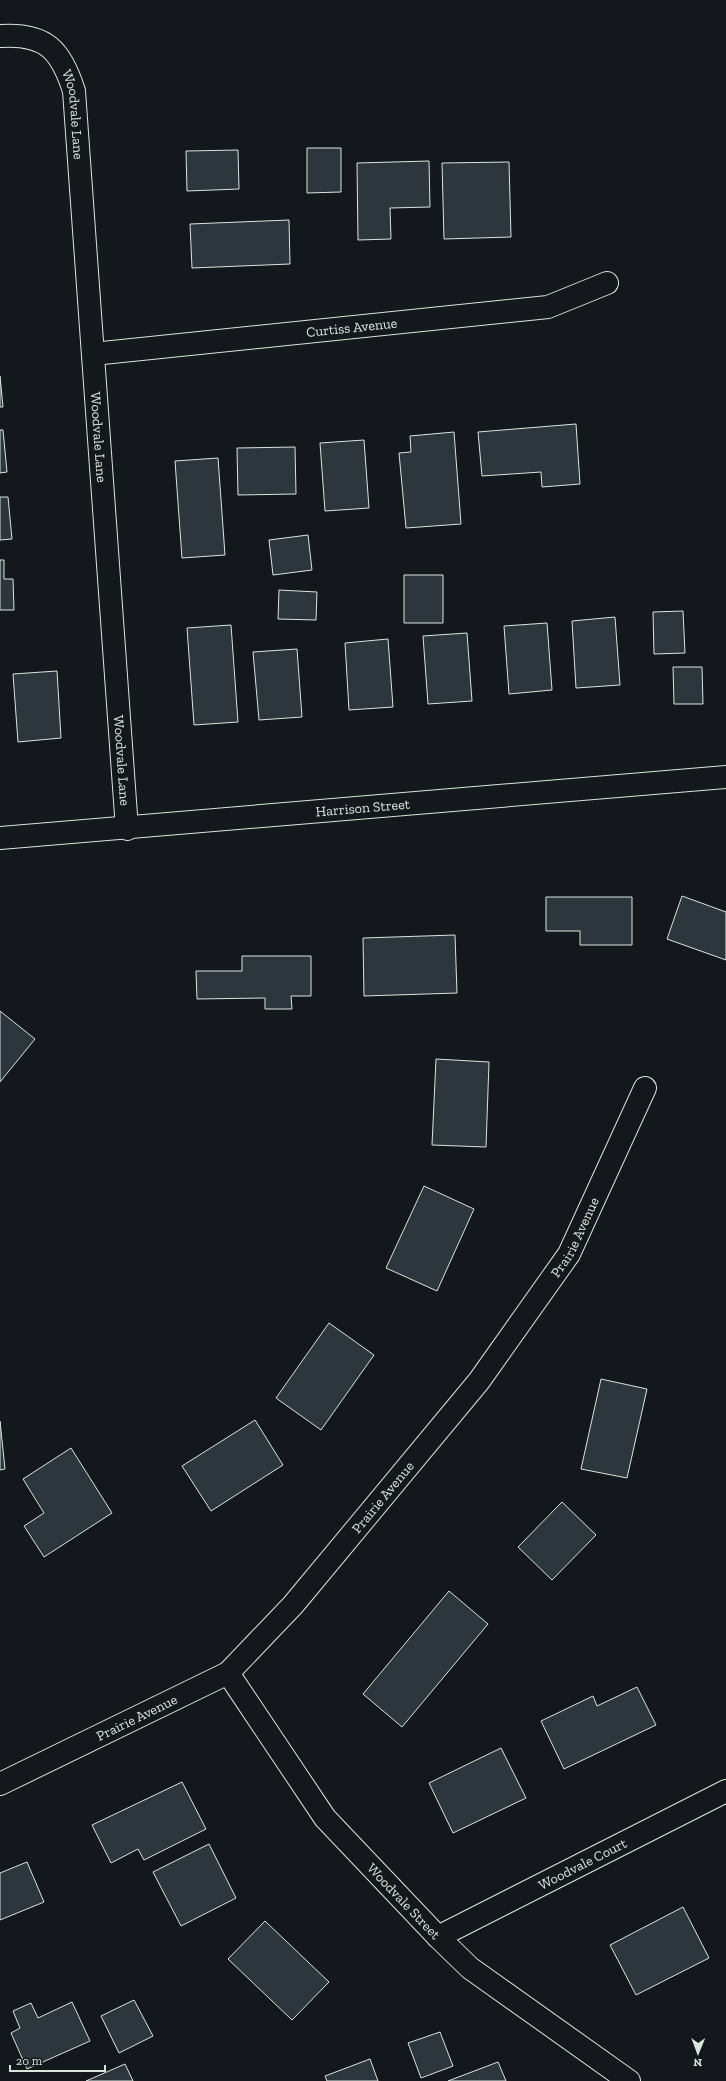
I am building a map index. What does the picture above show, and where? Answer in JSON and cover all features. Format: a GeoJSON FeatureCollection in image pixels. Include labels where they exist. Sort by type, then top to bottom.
{"type":"FeatureCollection","features":[{"type":"Feature","properties":{"kind":"street","name":"Woodvale Lane"},"geometry":{"type":"LineString","coordinates":[[0,36],[15,35],[35,39],[55,51],[67,69],[74,92],[127,829]]}},
{"type":"Feature","properties":{"kind":"street","name":"Curtiss Avenue"},"geometry":{"type":"LineString","coordinates":[[93,354],[548,307],[607,283]]}},
{"type":"Feature","properties":{"kind":"street","name":"Harrison Street"},"geometry":{"type":"LineString","coordinates":[[0,838],[127,829],[726,777]]}},
{"type":"Feature","properties":{"kind":"street","name":"Prairie Avenue"},"geometry":{"type":"LineString","coordinates":[[0,1784],[228,1673],[293,1605],[479,1381],[569,1254],[645,1088]]}},
{"type":"Feature","properties":{"kind":"street","name":"Woodvale Street"},"geometry":{"type":"LineString","coordinates":[[228,1673],[325,1818],[438,1936],[470,1968],[629,2081]]}},
{"type":"Feature","properties":{"kind":"street","name":"Woodvale Court"},"geometry":{"type":"LineString","coordinates":[[438,1936],[726,1791]]}},
{"type":"Feature","properties":{"kind":"building"},"geometry":{"type":"Polygon","coordinates":[[[307,148],[341,148],[341,192],[307,193],[307,148]]]}},
{"type":"Feature","properties":{"kind":"building"},"geometry":{"type":"Polygon","coordinates":[[[238,150],[239,189],[187,191],[186,151],[238,150]]]}},
{"type":"Feature","properties":{"kind":"building"},"geometry":{"type":"Polygon","coordinates":[[[429,161],[430,207],[390,208],[391,239],[358,240],[357,163],[429,161]]]}},
{"type":"Feature","properties":{"kind":"building"},"geometry":{"type":"Polygon","coordinates":[[[509,162],[511,237],[444,239],[442,163],[509,162]]]}},
{"type":"Feature","properties":{"kind":"building"},"geometry":{"type":"Polygon","coordinates":[[[289,220],[290,264],[192,268],[190,224],[289,220]]]}},
{"type":"Feature","properties":{"kind":"building"},"geometry":{"type":"Polygon","coordinates":[[[0,376],[3,407],[0,407],[0,376]]]}},
{"type":"Feature","properties":{"kind":"building"},"geometry":{"type":"Polygon","coordinates":[[[576,424],[580,484],[542,487],[541,472],[482,476],[478,432],[576,424]]]}},
{"type":"Feature","properties":{"kind":"building"},"geometry":{"type":"Polygon","coordinates":[[[0,430],[3,430],[7,472],[0,473],[0,430]]]}},
{"type":"Feature","properties":{"kind":"building"},"geometry":{"type":"Polygon","coordinates":[[[454,432],[461,524],[406,528],[399,453],[411,452],[410,436],[454,432]]]}},
{"type":"Feature","properties":{"kind":"building"},"geometry":{"type":"Polygon","coordinates":[[[364,440],[369,508],[325,511],[320,443],[364,440]]]}},
{"type":"Feature","properties":{"kind":"building"},"geometry":{"type":"Polygon","coordinates":[[[295,447],[296,494],[238,495],[237,448],[295,447]]]}},
{"type":"Feature","properties":{"kind":"building"},"geometry":{"type":"Polygon","coordinates":[[[218,458],[225,555],[182,558],[175,461],[218,458]]]}},
{"type":"Feature","properties":{"kind":"building"},"geometry":{"type":"Polygon","coordinates":[[[0,497],[8,497],[12,539],[0,540],[0,497]]]}},
{"type":"Feature","properties":{"kind":"building"},"geometry":{"type":"Polygon","coordinates":[[[308,535],[312,570],[273,575],[269,540],[308,535]]]}},
{"type":"Feature","properties":{"kind":"building"},"geometry":{"type":"Polygon","coordinates":[[[0,560],[4,560],[4,579],[13,579],[14,610],[0,610],[0,560]]]}},
{"type":"Feature","properties":{"kind":"building"},"geometry":{"type":"Polygon","coordinates":[[[404,575],[443,575],[443,623],[404,623],[404,575]]]}},
{"type":"Feature","properties":{"kind":"building"},"geometry":{"type":"Polygon","coordinates":[[[279,590],[317,592],[316,620],[278,619],[279,590]]]}},
{"type":"Feature","properties":{"kind":"building"},"geometry":{"type":"Polygon","coordinates":[[[683,611],[685,653],[654,654],[653,612],[683,611]]]}},
{"type":"Feature","properties":{"kind":"building"},"geometry":{"type":"Polygon","coordinates":[[[615,617],[620,685],[576,688],[572,621],[615,617]]]}},
{"type":"Feature","properties":{"kind":"building"},"geometry":{"type":"Polygon","coordinates":[[[547,623],[552,690],[509,694],[504,626],[547,623]]]}},
{"type":"Feature","properties":{"kind":"building"},"geometry":{"type":"Polygon","coordinates":[[[231,625],[238,722],[194,725],[187,628],[231,625]]]}},
{"type":"Feature","properties":{"kind":"building"},"geometry":{"type":"Polygon","coordinates":[[[467,633],[472,701],[428,704],[423,636],[467,633]]]}},
{"type":"Feature","properties":{"kind":"building"},"geometry":{"type":"Polygon","coordinates":[[[388,639],[393,707],[349,710],[345,643],[388,639]]]}},
{"type":"Feature","properties":{"kind":"building"},"geometry":{"type":"Polygon","coordinates":[[[297,649],[302,717],[259,720],[253,652],[297,649]]]}},
{"type":"Feature","properties":{"kind":"building"},"geometry":{"type":"Polygon","coordinates":[[[673,667],[702,667],[703,704],[674,704],[673,667]]]}},
{"type":"Feature","properties":{"kind":"building"},"geometry":{"type":"Polygon","coordinates":[[[57,671],[61,738],[18,742],[13,674],[57,671]]]}},
{"type":"Feature","properties":{"kind":"building"},"geometry":{"type":"Polygon","coordinates":[[[682,896],[726,912],[726,960],[667,939],[682,896]]]}},
{"type":"Feature","properties":{"kind":"building"},"geometry":{"type":"Polygon","coordinates":[[[546,897],[632,897],[632,945],[580,945],[580,931],[546,931],[546,897]]]}},
{"type":"Feature","properties":{"kind":"building"},"geometry":{"type":"Polygon","coordinates":[[[455,935],[457,993],[364,996],[363,938],[455,935]]]}},
{"type":"Feature","properties":{"kind":"building"},"geometry":{"type":"Polygon","coordinates":[[[242,956],[311,956],[311,996],[291,996],[292,1009],[265,1009],[265,998],[197,999],[196,971],[242,971],[242,956]]]}},
{"type":"Feature","properties":{"kind":"building"},"geometry":{"type":"Polygon","coordinates":[[[0,1011],[35,1039],[0,1082],[0,1011]]]}},
{"type":"Feature","properties":{"kind":"building"},"geometry":{"type":"Polygon","coordinates":[[[436,1059],[489,1062],[486,1147],[432,1145],[436,1059]]]}},
{"type":"Feature","properties":{"kind":"building"},"geometry":{"type":"Polygon","coordinates":[[[424,1186],[474,1209],[437,1291],[386,1268],[424,1186]]]}},
{"type":"Feature","properties":{"kind":"building"},"geometry":{"type":"Polygon","coordinates":[[[329,1323],[374,1355],[321,1430],[276,1398],[329,1323]]]}},
{"type":"Feature","properties":{"kind":"building"},"geometry":{"type":"Polygon","coordinates":[[[601,1379],[647,1389],[627,1478],[581,1469],[601,1379]]]}},
{"type":"Feature","properties":{"kind":"building"},"geometry":{"type":"Polygon","coordinates":[[[255,1420],[283,1465],[211,1511],[182,1466],[255,1420]]]}},
{"type":"Feature","properties":{"kind":"building"},"geometry":{"type":"Polygon","coordinates":[[[0,1421],[5,1469],[0,1470],[0,1421]]]}},
{"type":"Feature","properties":{"kind":"building"},"geometry":{"type":"Polygon","coordinates":[[[71,1448],[112,1513],[44,1557],[24,1526],[44,1513],[23,1479],[71,1448]]]}},
{"type":"Feature","properties":{"kind":"building"},"geometry":{"type":"Polygon","coordinates":[[[562,1502],[596,1535],[552,1580],[518,1547],[562,1502]]]}},
{"type":"Feature","properties":{"kind":"building"},"geometry":{"type":"Polygon","coordinates":[[[449,1591],[488,1624],[402,1727],[363,1694],[449,1591]]]}},
{"type":"Feature","properties":{"kind":"building"},"geometry":{"type":"Polygon","coordinates":[[[637,1687],[656,1725],[564,1769],[541,1721],[593,1696],[597,1706],[637,1687]]]}},
{"type":"Feature","properties":{"kind":"building"},"geometry":{"type":"Polygon","coordinates":[[[501,1748],[526,1798],[453,1833],[429,1783],[501,1748]]]}},
{"type":"Feature","properties":{"kind":"building"},"geometry":{"type":"Polygon","coordinates":[[[182,1782],[206,1829],[144,1860],[138,1849],[111,1863],[92,1825],[182,1782]]]}},
{"type":"Feature","properties":{"kind":"building"},"geometry":{"type":"Polygon","coordinates":[[[209,1844],[236,1898],[181,1926],[153,1872],[209,1844]]]}},
{"type":"Feature","properties":{"kind":"building"},"geometry":{"type":"Polygon","coordinates":[[[27,1862],[44,1902],[0,1920],[0,1873],[27,1862]]]}},
{"type":"Feature","properties":{"kind":"building"},"geometry":{"type":"Polygon","coordinates":[[[683,1907],[709,1958],[636,1995],[610,1945],[683,1907]]]}},
{"type":"Feature","properties":{"kind":"building"},"geometry":{"type":"Polygon","coordinates":[[[265,1921],[329,1982],[292,2020],[228,1959],[265,1921]]]}},
{"type":"Feature","properties":{"kind":"building"},"geometry":{"type":"Polygon","coordinates":[[[134,2000],[153,2036],[119,2053],[101,2016],[134,2000]]]}},
{"type":"Feature","properties":{"kind":"building"},"geometry":{"type":"Polygon","coordinates":[[[72,2002],[90,2041],[27,2069],[11,2033],[20,2028],[13,2011],[31,2003],[38,2018],[72,2002]]]}},
{"type":"Feature","properties":{"kind":"building"},"geometry":{"type":"Polygon","coordinates":[[[440,2032],[453,2066],[421,2078],[408,2043],[440,2032]]]}},
{"type":"Feature","properties":{"kind":"building"},"geometry":{"type":"Polygon","coordinates":[[[370,2059],[378,2081],[327,2081],[325,2076],[370,2059]]]}},
{"type":"Feature","properties":{"kind":"building"},"geometry":{"type":"Polygon","coordinates":[[[498,2062],[506,2081],[448,2081],[498,2062]]]}},
{"type":"Feature","properties":{"kind":"building"},"geometry":{"type":"Polygon","coordinates":[[[125,2064],[133,2081],[86,2081],[125,2064]]]}}]}
